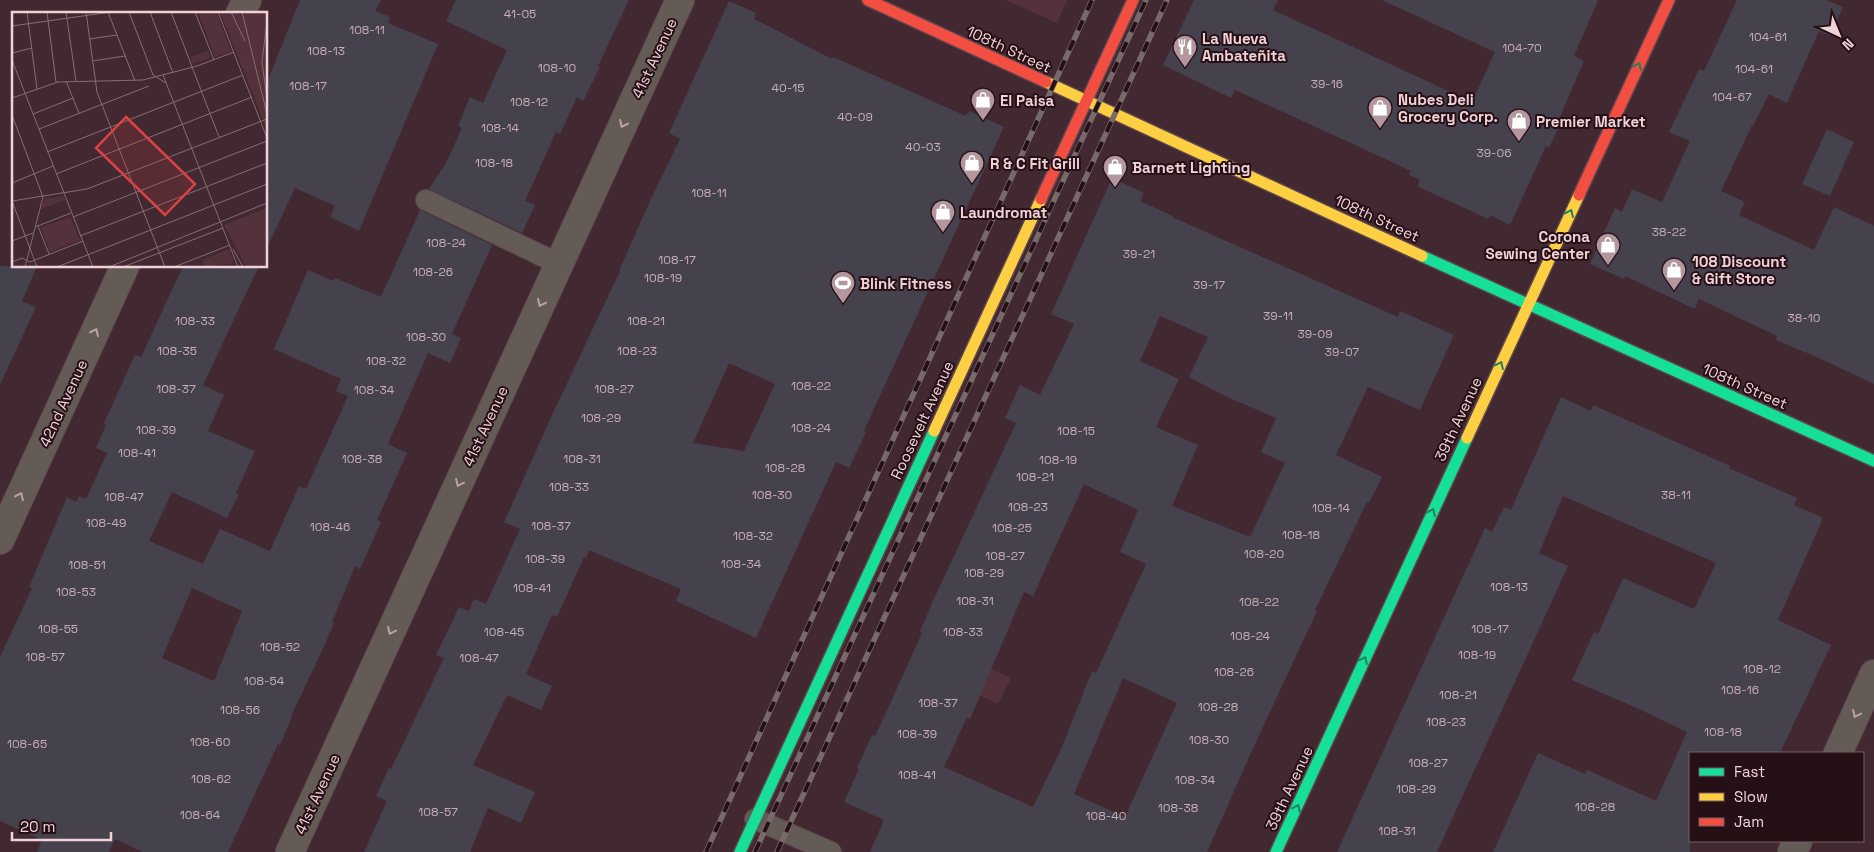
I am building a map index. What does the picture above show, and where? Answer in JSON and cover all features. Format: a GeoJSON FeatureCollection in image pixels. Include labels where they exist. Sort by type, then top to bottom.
{"type":"FeatureCollection","features":[{"type":"Feature","properties":{"kind":"main road","name":"108th Street"},"geometry":{"type":"LineString","coordinates":[[868,0],[1528,305],[1874,461]]}},
{"type":"Feature","properties":{"kind":"main road","name":"Roosevelt Avenue"},"geometry":{"type":"LineString","coordinates":[[740,852],[1133,0]]}},
{"type":"Feature","properties":{"kind":"main road","name":"39th Avenue"},"geometry":{"type":"LineString","coordinates":[[1276,852],[1669,0]]}},
{"type":"Feature","properties":{"kind":"street"},"geometry":{"type":"LineString","coordinates":[[241,12],[247,0]]}},
{"type":"Feature","properties":{"kind":"street","name":"41st Avenue"},"geometry":{"type":"LineString","coordinates":[[290,852],[680,0]]}},
{"type":"Feature","properties":{"kind":"street","name":"42nd Avenue"},"geometry":{"type":"LineString","coordinates":[[0,540],[124,268]]}},
{"type":"Feature","properties":{"kind":"street"},"geometry":{"type":"LineString","coordinates":[[1838,752],[1874,674]]}},
{"type":"Feature","properties":{"kind":"lane"},"geometry":{"type":"LineString","coordinates":[[426,200],[559,264]]}},
{"type":"Feature","properties":{"kind":"lane"},"geometry":{"type":"LineString","coordinates":[[755,819],[831,852]]}},
{"type":"Feature","properties":{"kind":"shaded area"},"geometry":{"type":"Polygon","coordinates":[[[1005,0],[1067,0],[1057,23],[1005,0]]]}},
{"type":"Feature","properties":{"kind":"shaded area"},"geometry":{"type":"Polygon","coordinates":[[[920,637],[1011,678],[998,704],[908,663],[920,637]]]}},
{"type":"Feature","properties":{"kind":"building"},"geometry":{"type":"Polygon","coordinates":[[[300,0],[381,0],[375,11],[390,17],[388,23],[438,44],[359,231],[330,217],[335,206],[295,188],[268,246],[268,80],[300,0]]]}},
{"type":"Feature","properties":{"kind":"building"},"geometry":{"type":"Polygon","coordinates":[[[456,0],[629,0],[583,101],[577,97],[560,134],[556,132],[525,201],[535,205],[522,233],[429,189],[446,163],[462,128],[458,126],[470,97],[483,103],[507,50],[446,21],[456,0]]]}},
{"type":"Feature","properties":{"kind":"building"},"geometry":{"type":"Polygon","coordinates":[[[1194,0],[1278,0],[1273,10],[1472,102],[1495,52],[1382,0],[1598,0],[1574,56],[1584,61],[1559,119],[1562,120],[1549,148],[1546,146],[1510,225],[1490,215],[1488,219],[1417,186],[1420,180],[1409,175],[1411,171],[1353,144],[1235,90],[1231,98],[1163,65],[1194,0]]]}},
{"type":"Feature","properties":{"kind":"building"},"geometry":{"type":"Polygon","coordinates":[[[1737,0],[1826,0],[1843,7],[1830,36],[1819,31],[1787,103],[1769,94],[1721,191],[1745,202],[1739,215],[1814,250],[1834,207],[1874,226],[1874,384],[1776,340],[1777,336],[1699,299],[1695,309],[1625,276],[1624,279],[1590,264],[1615,208],[1622,212],[1632,189],[1662,202],[1690,141],[1669,132],[1699,69],[1704,71],[1737,0]]]}},
{"type":"Feature","properties":{"kind":"building"},"geometry":{"type":"Polygon","coordinates":[[[729,1],[756,13],[754,19],[832,59],[833,57],[966,116],[969,111],[1004,127],[877,402],[864,431],[866,432],[849,468],[836,462],[756,638],[676,601],[681,589],[589,550],[557,617],[552,615],[526,674],[552,686],[541,710],[507,695],[473,765],[535,792],[521,823],[488,808],[470,852],[364,852],[387,801],[376,796],[389,768],[391,769],[444,658],[436,655],[459,607],[469,611],[474,599],[486,604],[520,529],[504,522],[680,139],[669,133],[729,1]],[[729,363],[693,443],[744,451],[775,384],[729,363]]]}},
{"type":"Feature","properties":{"kind":"building"},"geometry":{"type":"Polygon","coordinates":[[[1827,129],[1854,142],[1830,196],[1802,184],[1827,129]]]}},
{"type":"Feature","properties":{"kind":"building"},"geometry":{"type":"Polygon","coordinates":[[[1112,178],[1144,193],[1140,201],[1172,217],[1398,317],[1400,311],[1454,335],[1420,410],[1368,387],[1336,455],[1382,477],[1369,503],[1367,502],[1315,610],[1317,611],[1207,852],[870,852],[884,820],[844,802],[859,769],[857,768],[872,735],[875,736],[889,706],[922,633],[920,631],[933,601],[1016,423],[1005,418],[1020,385],[1040,395],[1074,324],[1051,314],[1112,178]],[[1160,316],[1140,361],[1179,379],[1156,427],[1198,445],[1172,506],[1250,537],[1285,463],[1261,452],[1276,418],[1225,396],[1189,377],[1208,337],[1160,316]],[[1084,484],[1033,596],[1024,592],[970,719],[967,717],[944,767],[1033,807],[1062,747],[1092,671],[1096,673],[1146,564],[1120,552],[1138,510],[1084,484]],[[1123,678],[1074,794],[1125,817],[1177,703],[1123,678]]]}},
{"type":"Feature","properties":{"kind":"building"},"geometry":{"type":"Polygon","coordinates":[[[420,210],[492,245],[452,334],[461,338],[450,363],[428,353],[388,444],[407,453],[377,520],[381,522],[360,569],[355,566],[321,653],[291,716],[280,745],[278,744],[228,852],[143,852],[115,839],[109,852],[37,852],[42,840],[0,821],[0,657],[32,588],[29,587],[67,497],[76,502],[79,496],[86,499],[107,453],[96,448],[106,425],[104,423],[135,355],[141,357],[182,268],[258,268],[203,385],[224,395],[208,431],[255,451],[236,493],[239,494],[227,518],[172,492],[149,541],[203,564],[220,529],[270,551],[299,486],[306,489],[348,396],[336,391],[341,379],[274,349],[308,270],[333,281],[335,278],[381,297],[420,210]],[[192,588],[162,658],[214,681],[242,611],[192,588]]]}},
{"type":"Feature","properties":{"kind":"building"},"geometry":{"type":"Polygon","coordinates":[[[0,266],[36,268],[22,301],[36,307],[0,385],[0,266]]]}},
{"type":"Feature","properties":{"kind":"building"},"geometry":{"type":"Polygon","coordinates":[[[1561,397],[1591,411],[1593,405],[1730,466],[1729,468],[1797,498],[1794,505],[1823,518],[1778,620],[1831,645],[1780,752],[1689,752],[1690,852],[1493,852],[1538,753],[1585,774],[1587,770],[1656,801],[1687,732],[1572,680],[1594,632],[1598,634],[1623,578],[1694,609],[1716,563],[1563,496],[1539,553],[1568,566],[1437,852],[1337,852],[1485,528],[1492,532],[1504,507],[1511,510],[1561,397]]]}},
{"type":"Feature","properties":{"kind":"railway"},"geometry":{"type":"LineString","coordinates":[[706,852],[1092,0]]}},
{"type":"Feature","properties":{"kind":"railway"},"geometry":{"type":"LineString","coordinates":[[755,852],[1146,0]]}},
{"type":"Feature","properties":{"kind":"railway"},"geometry":{"type":"LineString","coordinates":[[777,852],[1167,0]]}},
{"type":"Feature","properties":{"kind":"traffic: fast"},"geometry":{"type":"LineString","coordinates":[[1422,256],[1874,461]]}},
{"type":"Feature","properties":{"kind":"traffic: fast"},"geometry":{"type":"LineString","coordinates":[[740,852],[934,431]]}},
{"type":"Feature","properties":{"kind":"traffic: fast"},"geometry":{"type":"LineString","coordinates":[[1276,852],[1467,438]]}},
{"type":"Feature","properties":{"kind":"traffic: slow"},"geometry":{"type":"LineString","coordinates":[[1046,82],[1422,256]]}},
{"type":"Feature","properties":{"kind":"traffic: slow"},"geometry":{"type":"LineString","coordinates":[[1467,438],[1579,195]]}},
{"type":"Feature","properties":{"kind":"traffic: slow"},"geometry":{"type":"LineString","coordinates":[[934,431],[1041,199]]}},
{"type":"Feature","properties":{"kind":"traffic: jam"},"geometry":{"type":"LineString","coordinates":[[868,0],[1046,82]]}},
{"type":"Feature","properties":{"kind":"traffic: jam"},"geometry":{"type":"LineString","coordinates":[[1041,199],[1133,0]]}},
{"type":"Feature","properties":{"kind":"traffic: jam"},"geometry":{"type":"LineString","coordinates":[[1579,195],[1669,0]]}},
{"type":"Feature","properties":{"kind":"place","name":"La Nueva Ambateñita"},"geometry":{"type":"Point","coordinates":[1185,68]}},
{"type":"Feature","properties":{"kind":"place","name":"El Paisa"},"geometry":{"type":"Point","coordinates":[983,121]}},
{"type":"Feature","properties":{"kind":"place","name":"Nubes Deli Grocery Corp."},"geometry":{"type":"Point","coordinates":[1380,129]}},
{"type":"Feature","properties":{"kind":"place","name":"Premier Market"},"geometry":{"type":"Point","coordinates":[1519,142]}},
{"type":"Feature","properties":{"kind":"place","name":"R & C Fit Grill"},"geometry":{"type":"Point","coordinates":[972,184]}},
{"type":"Feature","properties":{"kind":"place","name":"Barnett Lighting"},"geometry":{"type":"Point","coordinates":[1115,188]}},
{"type":"Feature","properties":{"kind":"place","name":"Laundromat"},"geometry":{"type":"Point","coordinates":[943,233]}},
{"type":"Feature","properties":{"kind":"place","name":"Corona Sewing Center"},"geometry":{"type":"Point","coordinates":[1608,266]}},
{"type":"Feature","properties":{"kind":"place","name":"108 Discount & Gift Store"},"geometry":{"type":"Point","coordinates":[1674,291]}},
{"type":"Feature","properties":{"kind":"place","name":"Blink Fitness"},"geometry":{"type":"Point","coordinates":[843,304]}}]}
